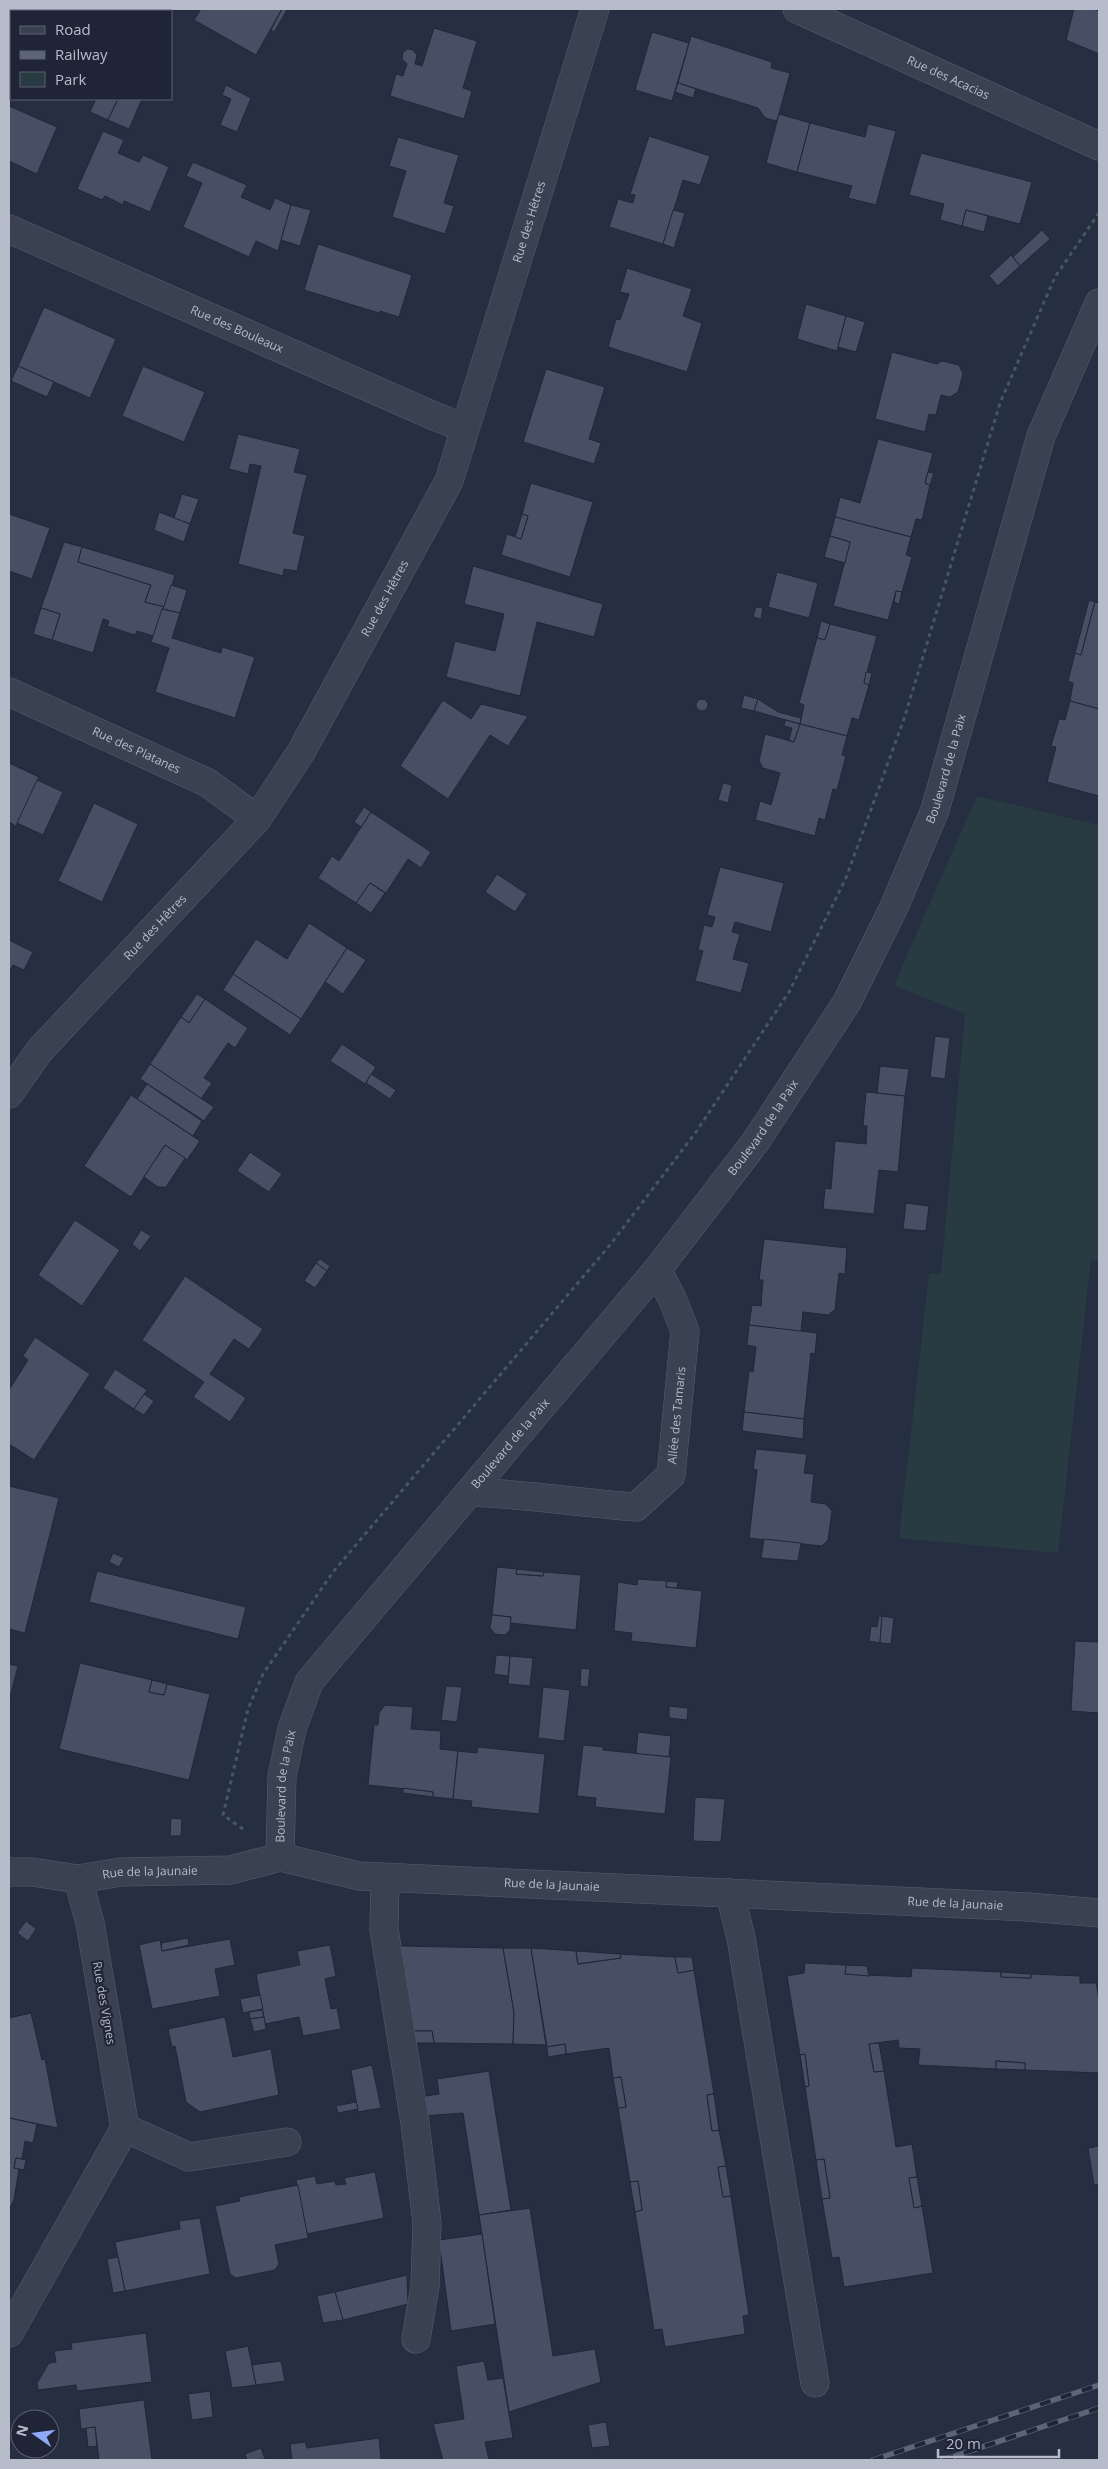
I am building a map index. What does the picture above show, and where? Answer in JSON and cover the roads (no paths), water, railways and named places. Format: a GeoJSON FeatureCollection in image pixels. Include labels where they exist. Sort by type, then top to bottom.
{"type":"FeatureCollection","features":[{"type":"Feature","properties":{"kind":"street","name":"Rue des Hêtres"},"geometry":{"type":"LineString","coordinates":[[9,1094],[40,1050],[257,819],[301,752],[449,481],[595,9]]}},
{"type":"Feature","properties":{"kind":"street","name":"Rue des Acacias"},"geometry":{"type":"LineString","coordinates":[[797,9],[1099,146]]}},
{"type":"Feature","properties":{"kind":"street","name":"Rue des Bouleaux"},"geometry":{"type":"LineString","coordinates":[[9,229],[465,428]]}},
{"type":"Feature","properties":{"kind":"street","name":"Boulevard de la Paix"},"geometry":{"type":"LineString","coordinates":[[280,1857],[282,1776],[292,1728],[309,1682],[656,1270],[756,1141],[801,1075],[846,1002],[894,907],[935,810],[1041,436],[1099,303]]}},
{"type":"Feature","properties":{"kind":"street","name":"Rue des Platanes"},"geometry":{"type":"LineString","coordinates":[[9,692],[208,783],[257,819]]}},
{"type":"Feature","properties":{"kind":"street","name":"Allée des Tamaris"},"geometry":{"type":"LineString","coordinates":[[470,1492],[529,1494],[591,1503],[636,1506],[670,1474],[686,1331],[672,1298],[656,1270]]}},
{"type":"Feature","properties":{"kind":"street","name":"Rue de la Jaunaie"},"geometry":{"type":"LineString","coordinates":[[9,1872],[32,1872],[78,1879],[120,1872],[231,1870],[280,1857],[359,1876],[385,1878],[1029,1907],[1099,1912]]}},
{"type":"Feature","properties":{"kind":"street"},"geometry":{"type":"LineString","coordinates":[[385,1878],[384,1929],[415,2123],[426,2223],[425,2286],[416,2339]]}},
{"type":"Feature","properties":{"kind":"street","name":"Rue des Vignes"},"geometry":{"type":"LineString","coordinates":[[78,1879],[90,1923],[125,2128]]}},
{"type":"Feature","properties":{"kind":"street"},"geometry":{"type":"LineString","coordinates":[[730,1893],[741,1938],[815,2383]]}},
{"type":"Feature","properties":{"kind":"street"},"geometry":{"type":"LineString","coordinates":[[9,2333],[125,2128],[189,2157],[287,2142]]}},
{"type":"Feature","properties":{"kind":"railway"},"geometry":{"type":"LineString","coordinates":[[873,2460],[1099,2385]]}},
{"type":"Feature","properties":{"kind":"railway"},"geometry":{"type":"LineString","coordinates":[[943,2460],[1099,2408]]}}]}
